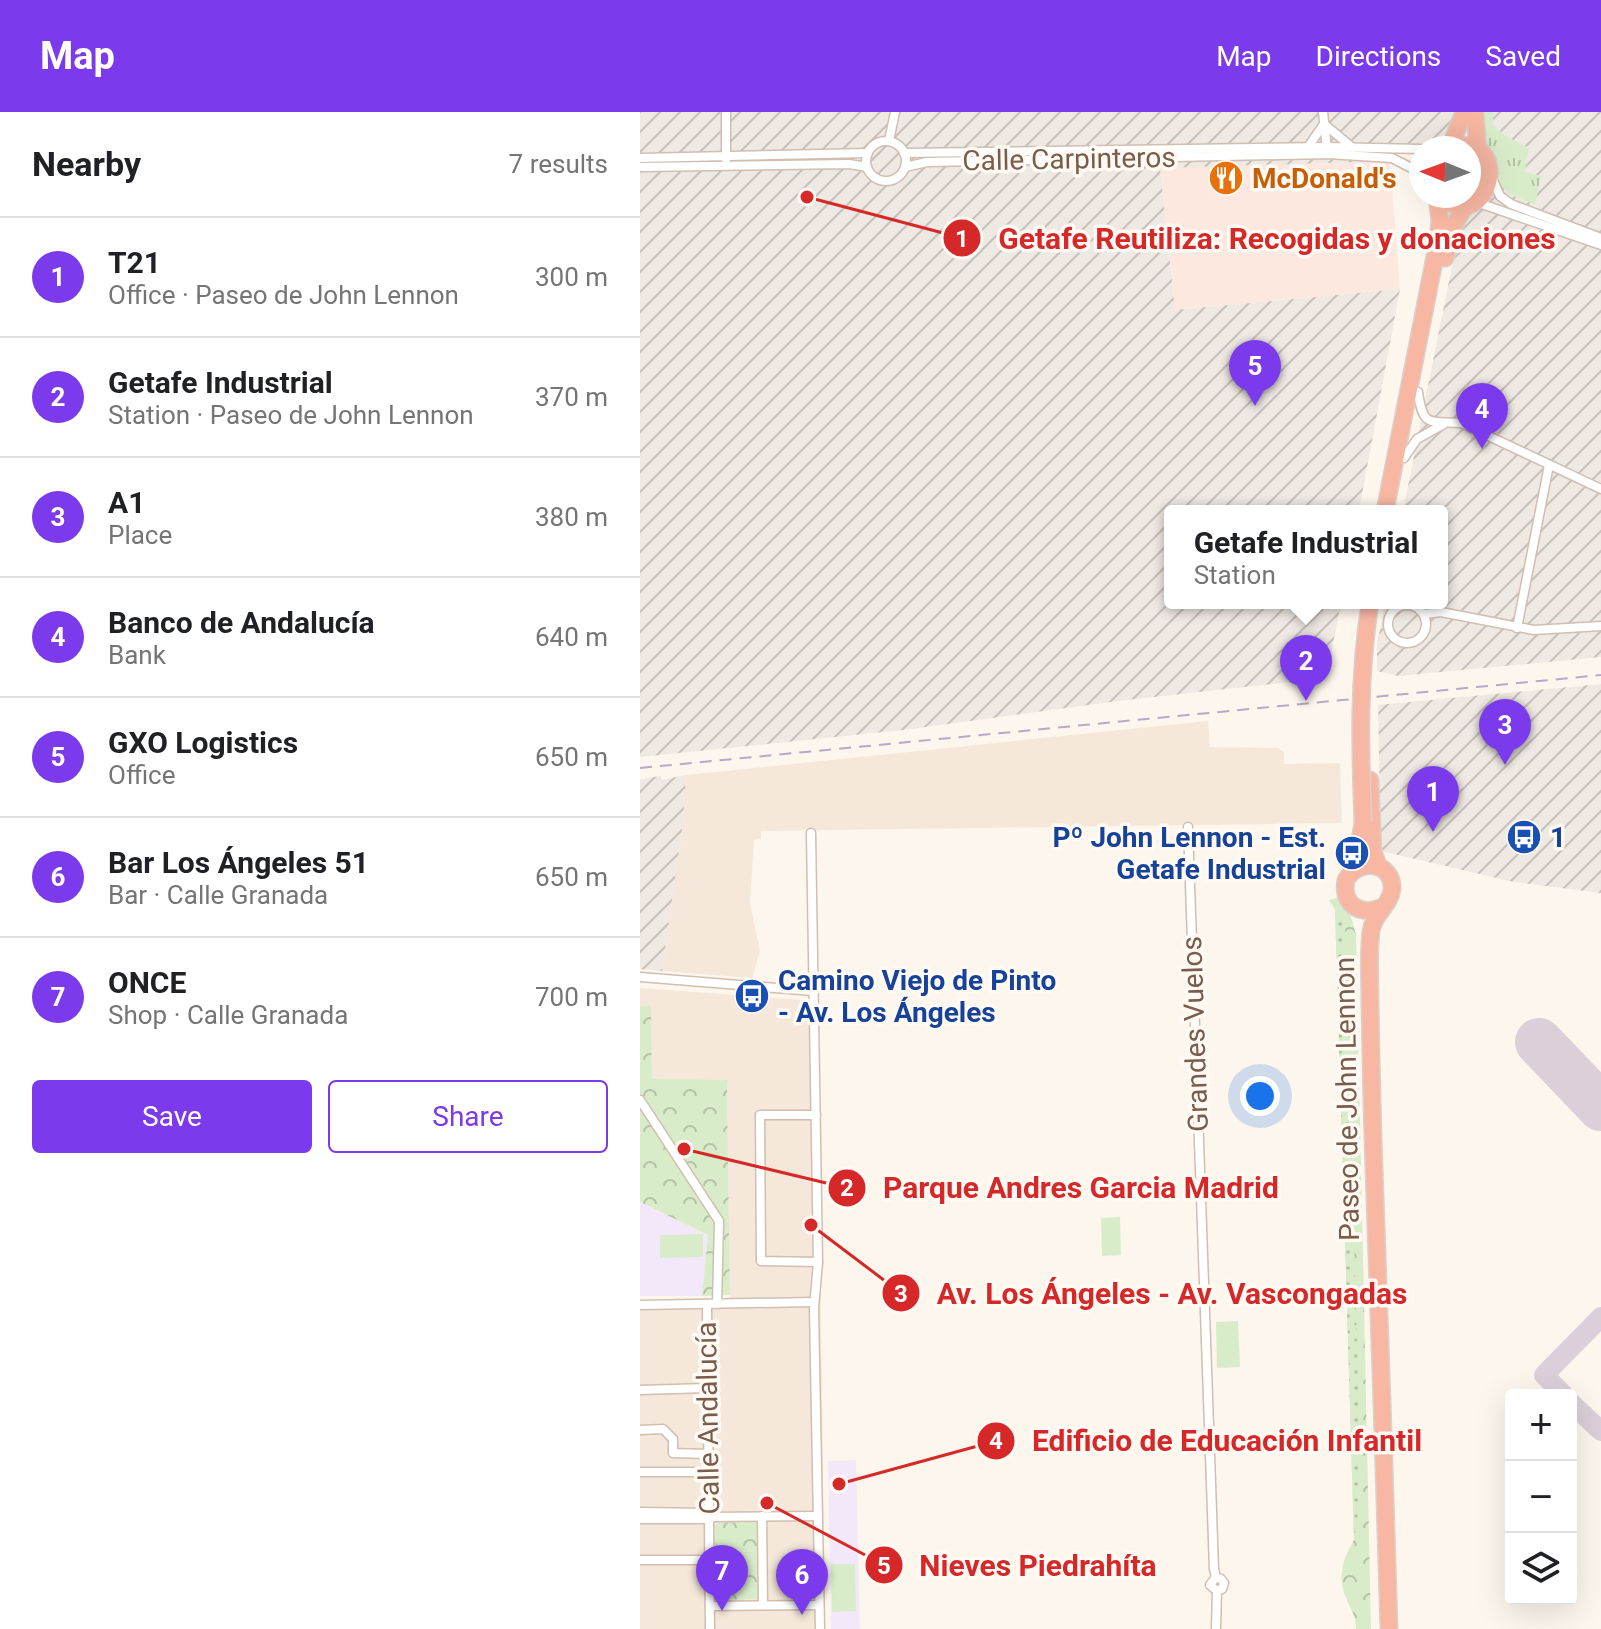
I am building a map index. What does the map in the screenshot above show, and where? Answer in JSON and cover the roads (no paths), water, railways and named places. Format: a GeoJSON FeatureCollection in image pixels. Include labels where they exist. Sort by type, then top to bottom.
{"type":"FeatureCollection","features":[{"type":"Feature","properties":{"kind":"highway"},"geometry":{"type":"LineString","coordinates":[[1453,136],[1464,112]]}},
{"type":"Feature","properties":{"kind":"highway"},"geometry":{"type":"LineString","coordinates":[[1475,112],[1477,136]]}},
{"type":"Feature","properties":{"kind":"highway"},"geometry":{"type":"LineString","coordinates":[[1481,154],[1491,174],[1489,187],[1481,194]]}},
{"type":"Feature","properties":{"kind":"highway"},"geometry":{"type":"LineString","coordinates":[[1386,505],[1437,246],[1439,208]]}},
{"type":"Feature","properties":{"kind":"highway"},"geometry":{"type":"LineString","coordinates":[[1395,505],[1448,242],[1454,225],[1467,208]]}},
{"type":"Feature","properties":{"kind":"highway"},"geometry":{"type":"LineString","coordinates":[[1369,609],[1359,695],[1367,825],[1379,867]]}},
{"type":"Feature","properties":{"kind":"highway"},"geometry":{"type":"LineString","coordinates":[[1355,868],[1372,864],[1389,877],[1392,885],[1389,900],[1383,907],[1373,912],[1357,910],[1347,899],[1345,888],[1346,880],[1355,868],[1367,825],[1369,690],[1377,609]]}},
{"type":"Feature","properties":{"kind":"highway","name":"Paseo de John Lennon"},"geometry":{"type":"LineString","coordinates":[[1383,907],[1372,925],[1370,945],[1389,1629]]}},
{"type":"Feature","properties":{"kind":"highway","name":"Paseo de John Lennon"},"geometry":{"type":"LineString","coordinates":[[1357,910],[1360,923],[1380,1629]]}},
{"type":"Feature","properties":{"kind":"street"},"geometry":{"type":"LineString","coordinates":[[726,112],[726,161]]}},
{"type":"Feature","properties":{"kind":"street"},"geometry":{"type":"LineString","coordinates":[[889,141],[895,112]]}},
{"type":"Feature","properties":{"kind":"street"},"geometry":{"type":"LineString","coordinates":[[1323,112],[1327,151]]}},
{"type":"Feature","properties":{"kind":"street"},"geometry":{"type":"LineString","coordinates":[[1308,147],[1324,124]]}},
{"type":"Feature","properties":{"kind":"street"},"geometry":{"type":"LineString","coordinates":[[1324,124],[1354,148]]}},
{"type":"Feature","properties":{"kind":"street"},"geometry":{"type":"LineString","coordinates":[[640,158],[849,164],[867,167],[878,179],[888,181],[905,167],[904,153],[889,141],[874,145],[868,153],[867,167]]}},
{"type":"Feature","properties":{"kind":"street","name":"Calle Carpinteros"},"geometry":{"type":"LineString","coordinates":[[904,153],[1308,147],[1392,158],[1409,167]]}},
{"type":"Feature","properties":{"kind":"street","name":"Calle Carpinteros"},"geometry":{"type":"LineString","coordinates":[[905,167],[927,162],[1409,149]]}},
{"type":"Feature","properties":{"kind":"street"},"geometry":{"type":"LineString","coordinates":[[640,167],[868,153]]}},
{"type":"Feature","properties":{"kind":"street"},"geometry":{"type":"LineString","coordinates":[[1491,174],[1500,196],[1511,204],[1601,238]]}},
{"type":"Feature","properties":{"kind":"street"},"geometry":{"type":"LineString","coordinates":[[1481,206],[1601,245]]}},
{"type":"Feature","properties":{"kind":"street"},"geometry":{"type":"LineString","coordinates":[[1418,392],[1421,412],[1427,421],[1436,424],[1461,423],[1601,489]]}},
{"type":"Feature","properties":{"kind":"street"},"geometry":{"type":"LineString","coordinates":[[1404,458],[1417,439],[1449,422]]}},
{"type":"Feature","properties":{"kind":"street"},"geometry":{"type":"LineString","coordinates":[[1517,628],[1549,465]]}},
{"type":"Feature","properties":{"kind":"street"},"geometry":{"type":"LineString","coordinates":[[1396,609],[1388,619],[1389,632],[1393,638],[1404,643],[1421,638],[1426,626],[1424,614],[1418,609]]}},
{"type":"Feature","properties":{"kind":"street"},"geometry":{"type":"LineString","coordinates":[[1424,614],[1441,612],[1545,631],[1601,626]]}},
{"type":"Feature","properties":{"kind":"street","name":"Grandes Vuelos"},"geometry":{"type":"LineString","coordinates":[[1188,827],[1216,1577],[1210,1585],[1217,1591],[1216,1629]]}},
{"type":"Feature","properties":{"kind":"street"},"geometry":{"type":"LineString","coordinates":[[811,833],[820,1629]]}},
{"type":"Feature","properties":{"kind":"street"},"geometry":{"type":"LineString","coordinates":[[640,977],[813,991]]}},
{"type":"Feature","properties":{"kind":"street"},"geometry":{"type":"LineString","coordinates":[[640,1100],[719,1221],[717,1304]]}},
{"type":"Feature","properties":{"kind":"street"},"geometry":{"type":"LineString","coordinates":[[816,1115],[760,1115],[761,1261],[818,1262]]}},
{"type":"Feature","properties":{"kind":"street"},"geometry":{"type":"LineString","coordinates":[[640,1305],[814,1302]]}},
{"type":"Feature","properties":{"kind":"street","name":"Calle Andalucía"},"geometry":{"type":"LineString","coordinates":[[707,1304],[710,1629]]}},
{"type":"Feature","properties":{"kind":"street"},"geometry":{"type":"LineString","coordinates":[[640,1390],[707,1388]]}},
{"type":"Feature","properties":{"kind":"street"},"geometry":{"type":"LineString","coordinates":[[640,1430],[663,1429],[673,1439],[673,1453],[708,1454]]}},
{"type":"Feature","properties":{"kind":"street"},"geometry":{"type":"LineString","coordinates":[[640,1472],[709,1472]]}},
{"type":"Feature","properties":{"kind":"street"},"geometry":{"type":"LineString","coordinates":[[640,1512],[710,1516]]}},
{"type":"Feature","properties":{"kind":"street"},"geometry":{"type":"LineString","coordinates":[[762,1516],[763,1605]]}},
{"type":"Feature","properties":{"kind":"street"},"geometry":{"type":"LineString","coordinates":[[640,1519],[817,1516]]}},
{"type":"Feature","properties":{"kind":"street"},"geometry":{"type":"LineString","coordinates":[[640,1560],[709,1560]]}},
{"type":"Feature","properties":{"kind":"street"},"geometry":{"type":"LineString","coordinates":[[710,1606],[819,1605]]}},
{"type":"Feature","properties":{"kind":"railway"},"geometry":{"type":"LineString","coordinates":[[640,768],[1601,675]]}},
{"type":"Feature","properties":{"kind":"place","name":"McDonald's"},"geometry":{"type":"Point","coordinates":[1226,178]}},
{"type":"Feature","properties":{"kind":"place","name":"Getafe Reutiliza: Recogidas y donaciones"},"geometry":{"type":"Point","coordinates":[807,197]}},
{"type":"Feature","properties":{"kind":"place","name":"GXO Logistics"},"geometry":{"type":"Point","coordinates":[1255,406]}},
{"type":"Feature","properties":{"kind":"place","name":"Banco de Andalucía"},"geometry":{"type":"Point","coordinates":[1482,449]}},
{"type":"Feature","properties":{"kind":"place","name":"Getafe Industrial"},"geometry":{"type":"Point","coordinates":[1306,701]}},
{"type":"Feature","properties":{"kind":"place","name":"A1"},"geometry":{"type":"Point","coordinates":[1505,765]}},
{"type":"Feature","properties":{"kind":"place","name":"T21"},"geometry":{"type":"Point","coordinates":[1433,832]}},
{"type":"Feature","properties":{"kind":"place","name":"1"},"geometry":{"type":"Point","coordinates":[1524,837]}},
{"type":"Feature","properties":{"kind":"place","name":"Pº John Lennon - Est. Getafe Industrial"},"geometry":{"type":"Point","coordinates":[1352,853]}},
{"type":"Feature","properties":{"kind":"place","name":"Camino Viejo de Pinto - Av. Los Ángeles"},"geometry":{"type":"Point","coordinates":[752,996]}},
{"type":"Feature","properties":{"kind":"place","name":"Parque Andres Garcia Madrid"},"geometry":{"type":"Point","coordinates":[684,1149]}},
{"type":"Feature","properties":{"kind":"place","name":"Av. Los Ángeles - Av. Vascongadas"},"geometry":{"type":"Point","coordinates":[811,1225]}},
{"type":"Feature","properties":{"kind":"place","name":"Edificio de Educación Infantil"},"geometry":{"type":"Point","coordinates":[839,1484]}},
{"type":"Feature","properties":{"kind":"place","name":"Nieves Piedrahíta"},"geometry":{"type":"Point","coordinates":[767,1503]}},
{"type":"Feature","properties":{"kind":"place","name":"ONCE"},"geometry":{"type":"Point","coordinates":[722,1611]}},
{"type":"Feature","properties":{"kind":"place","name":"Bar Los Ángeles 51"},"geometry":{"type":"Point","coordinates":[802,1615]}}]}
